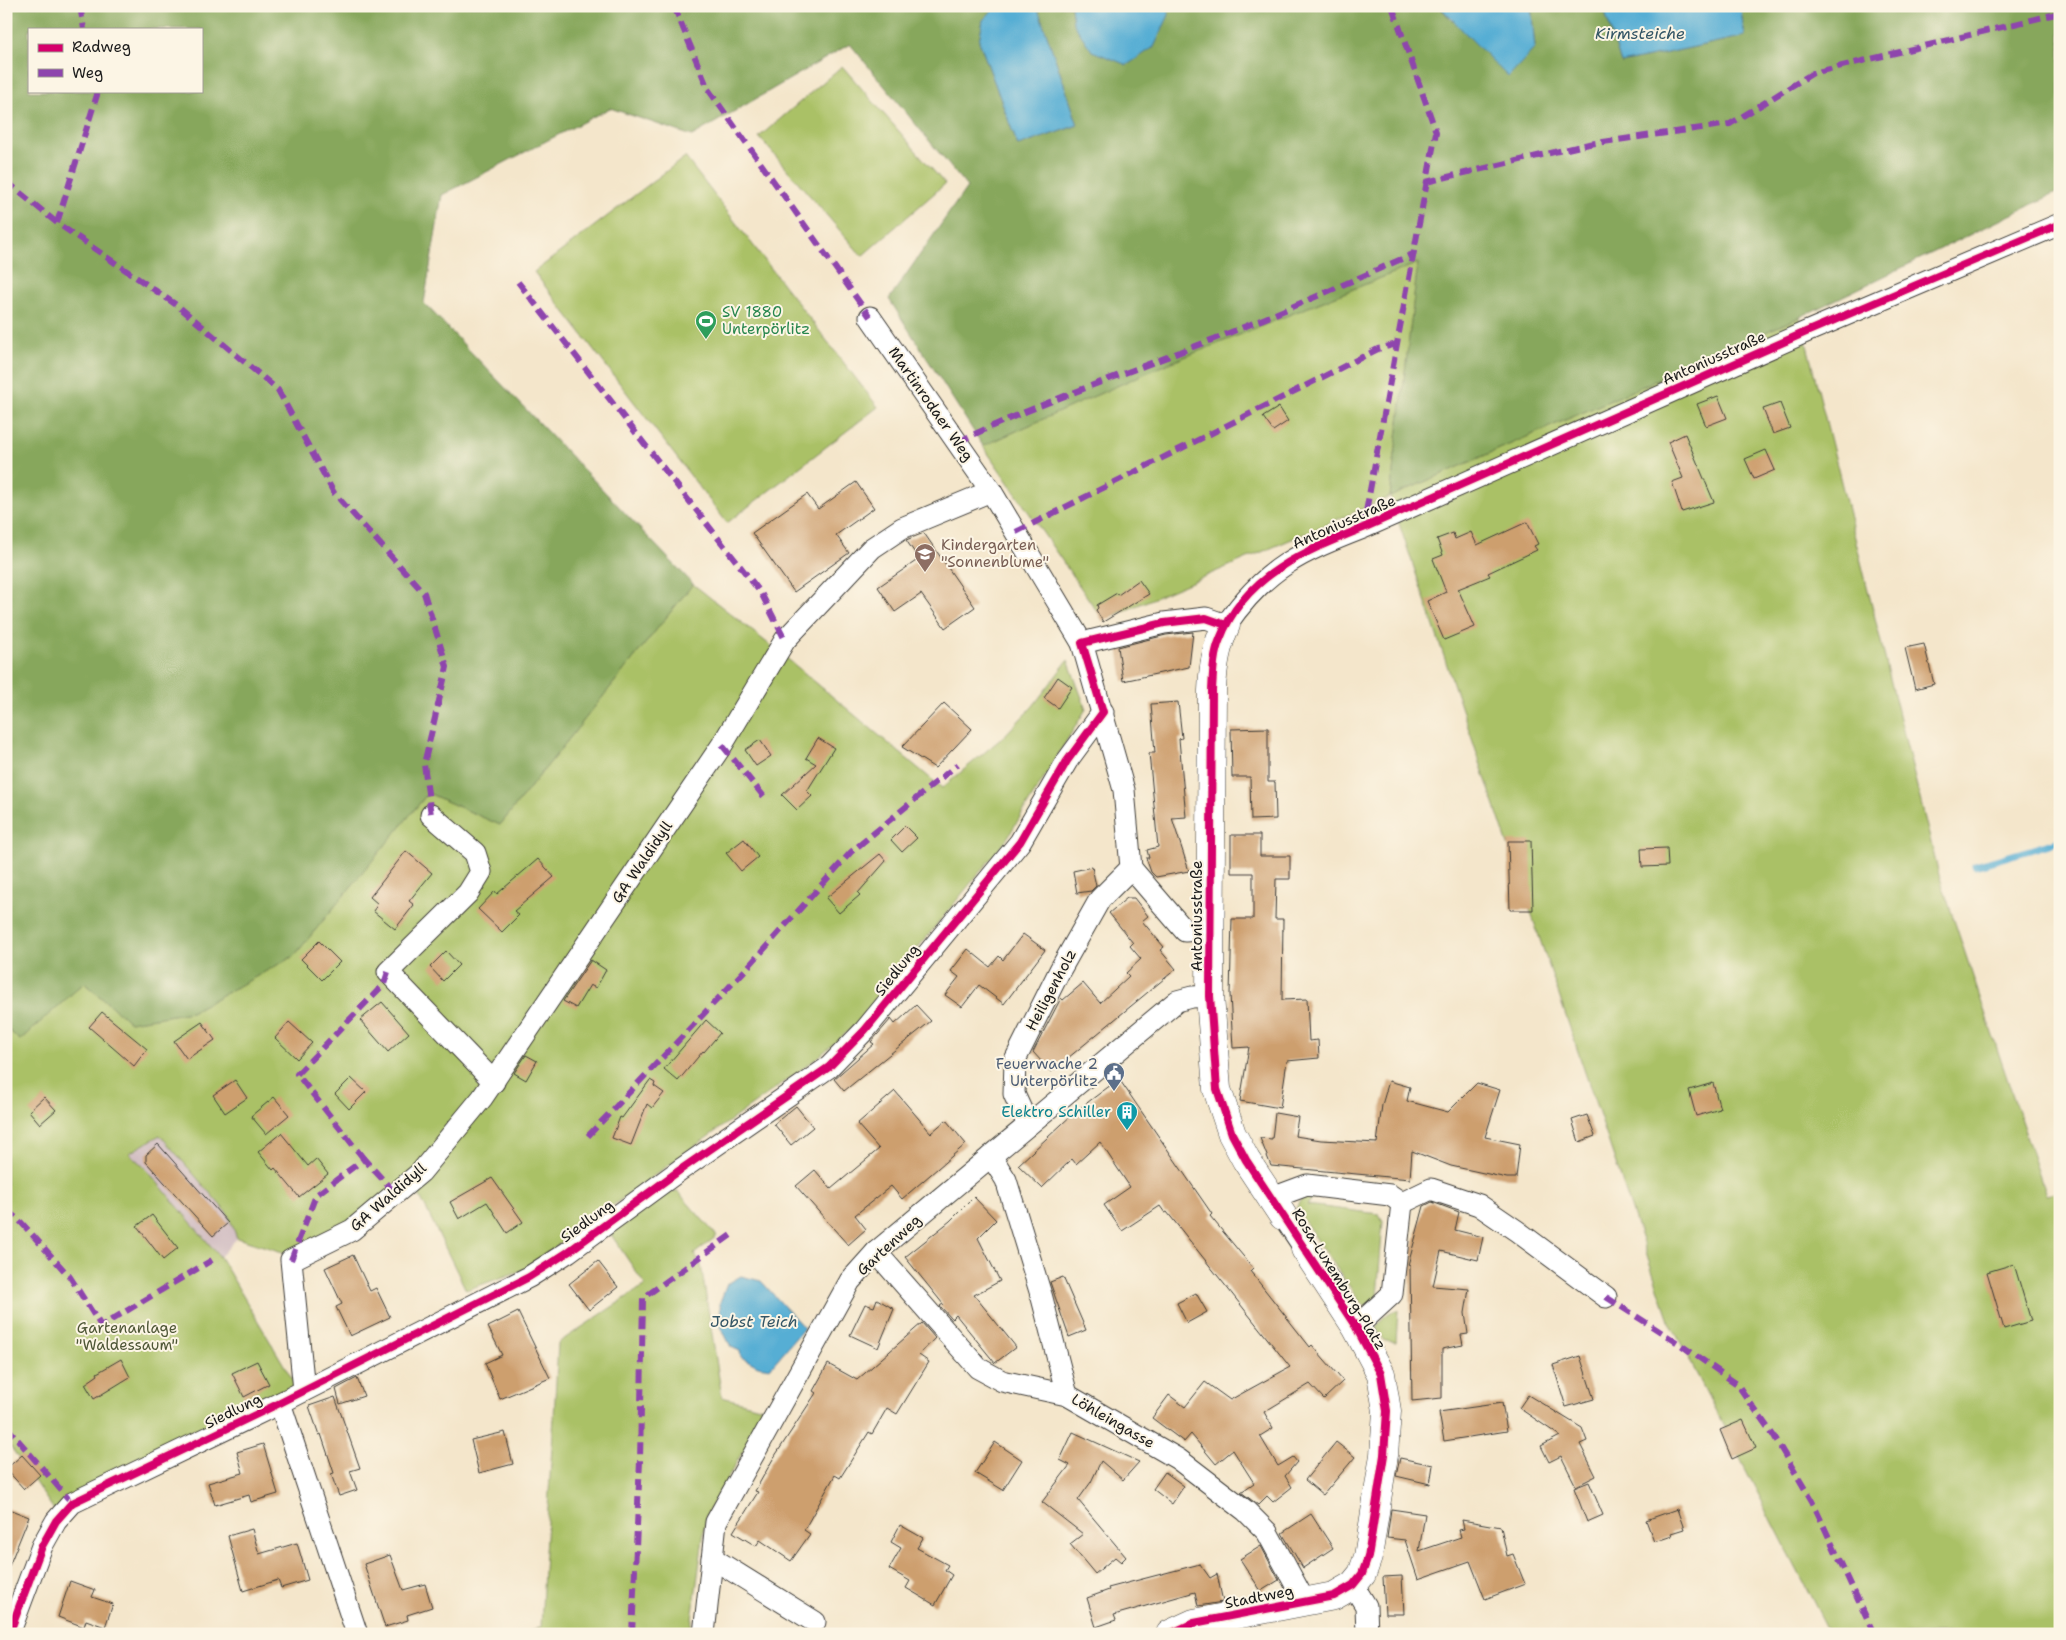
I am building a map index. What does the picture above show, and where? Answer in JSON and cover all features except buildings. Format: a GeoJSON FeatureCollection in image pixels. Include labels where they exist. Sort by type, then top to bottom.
{"type":"FeatureCollection","features":[{"type":"Feature","properties":{"kind":"street","name":"Antoniusstraße"},"geometry":{"type":"LineString","coordinates":[[1210,996],[1212,682],[1214,662],[1219,640],[1226,625],[1238,606],[1256,587],[1281,566],[1311,548],[1372,524],[1806,332],[2060,224]]}},
{"type":"Feature","properties":{"kind":"street","name":"Martinrodaer Weg"},"geometry":{"type":"LineString","coordinates":[[870,318],[991,491],[1082,643]]}},
{"type":"Feature","properties":{"kind":"street","name":"GA Waldidyll"},"geometry":{"type":"LineString","coordinates":[[304,1390],[291,1260],[352,1230],[421,1172],[494,1082],[722,745],[785,640],[872,548],[902,528],[991,491]]}},
{"type":"Feature","properties":{"kind":"street"},"geometry":{"type":"LineString","coordinates":[[1210,929],[1185,931],[1131,868],[1124,790],[1082,643],[1164,623],[1206,618],[1226,625]]}},
{"type":"Feature","properties":{"kind":"street","name":"Siedlung"},"geometry":{"type":"LineString","coordinates":[[9,1634],[42,1546],[56,1521],[72,1503],[280,1403],[462,1312],[536,1272],[568,1252],[680,1170],[829,1067],[866,1030],[1020,842],[1067,761],[1103,712]]}},
{"type":"Feature","properties":{"kind":"street"},"geometry":{"type":"LineString","coordinates":[[431,815],[475,853],[481,872],[468,893],[388,972],[494,1082]]}},
{"type":"Feature","properties":{"kind":"street","name":"Heiligenholz"},"geometry":{"type":"LineString","coordinates":[[1028,1125],[1014,1094],[1015,1060],[1060,970],[1100,899],[1131,868]]}},
{"type":"Feature","properties":{"kind":"street","name":"Gartenweg"},"geometry":{"type":"LineString","coordinates":[[704,1634],[716,1522],[850,1281],[876,1252],[1177,1001],[1192,997],[1210,996]]}},
{"type":"Feature","properties":{"kind":"street","name":"Rosa-Luxemburg-Platz"},"geometry":{"type":"LineString","coordinates":[[1210,996],[1217,1089],[1232,1134],[1246,1160],[1356,1327],[1381,1374],[1387,1411],[1384,1455],[1368,1557],[1362,1574],[1353,1585]]}},
{"type":"Feature","properties":{"kind":"street"},"geometry":{"type":"LineString","coordinates":[[991,1156],[1006,1180],[1042,1298],[1067,1395]]}},
{"type":"Feature","properties":{"kind":"street","name":"Rosa-Luxemburg-Platz"},"geometry":{"type":"LineString","coordinates":[[1277,1207],[1307,1184],[1390,1195],[1402,1203],[1392,1294],[1356,1327]]}},
{"type":"Feature","properties":{"kind":"street"},"geometry":{"type":"LineString","coordinates":[[1402,1203],[1431,1190],[1479,1205],[1606,1297]]}},
{"type":"Feature","properties":{"kind":"street","name":"Löhleingasse"},"geometry":{"type":"LineString","coordinates":[[876,1252],[978,1368],[1002,1381],[1067,1395],[1178,1458],[1246,1511],[1267,1532],[1305,1602]]}},
{"type":"Feature","properties":{"kind":"street","name":"Siedlung"},"geometry":{"type":"LineString","coordinates":[[280,1403],[357,1634]]}},
{"type":"Feature","properties":{"kind":"street"},"geometry":{"type":"LineString","coordinates":[[712,1558],[815,1622]]}},
{"type":"Feature","properties":{"kind":"street"},"geometry":{"type":"LineString","coordinates":[[1353,1585],[1366,1606],[1367,1634]]}},
{"type":"Feature","properties":{"kind":"street","name":"Stadtweg"},"geometry":{"type":"LineString","coordinates":[[1170,1634],[1194,1623],[1334,1596],[1353,1585]]}},
{"type":"Feature","properties":{"kind":"shaded area"},"geometry":{"type":"Polygon","coordinates":[[[160,1135],[228,1214],[237,1238],[220,1257],[147,1170],[129,1153],[160,1135]]]}},
{"type":"Feature","properties":{"kind":"green space"},"geometry":{"type":"Polygon","coordinates":[[[6,6],[997,6],[983,20],[979,41],[1018,146],[1078,125],[1037,6],[1071,6],[1073,23],[1169,15],[1166,6],[1439,6],[1452,21],[1535,48],[1531,6],[1603,6],[1621,63],[1745,36],[1740,6],[2060,6],[2060,191],[1800,317],[1390,497],[1418,263],[1157,368],[983,446],[889,299],[967,187],[850,44],[692,136],[610,108],[442,195],[424,303],[693,584],[500,825],[428,793],[294,956],[191,1012],[130,1022],[84,983],[20,1040],[6,1028],[6,6]]]}},
{"type":"Feature","properties":{"kind":"green space"},"geometry":{"type":"Polygon","coordinates":[[[842,66],[945,184],[862,256],[759,137],[842,66]]]}},
{"type":"Feature","properties":{"kind":"green space","name":"SV 1880 Unterpörlitz"},"geometry":{"type":"Polygon","coordinates":[[[685,157],[878,407],[727,523],[534,272],[685,157]]]}},
{"type":"Feature","properties":{"kind":"green space"},"geometry":{"type":"Polygon","coordinates":[[[1418,263],[1390,497],[1103,620],[983,446],[1157,368],[1418,263]]]}},
{"type":"Feature","properties":{"kind":"green space"},"geometry":{"type":"Polygon","coordinates":[[[1800,317],[1939,875],[2046,1195],[2060,1192],[2060,1634],[1830,1634],[1669,1320],[1390,497],[1800,317]]]}},
{"type":"Feature","properties":{"kind":"green space","name":"Gartenanlage \"Waldessaum\""},"geometry":{"type":"Polygon","coordinates":[[[693,584],[790,661],[942,788],[1003,737],[1033,706],[1068,660],[1086,709],[1006,840],[854,1026],[816,1059],[523,1270],[466,1290],[416,1188],[312,1261],[237,1238],[228,1214],[160,1135],[129,1153],[147,1170],[220,1257],[297,1387],[54,1510],[6,1440],[6,1428],[13,1420],[6,1410],[6,1028],[20,1040],[84,983],[130,1022],[191,1012],[294,956],[428,793],[500,825],[693,584]]]}},
{"type":"Feature","properties":{"kind":"green space"},"geometry":{"type":"Polygon","coordinates":[[[668,1192],[678,1192],[717,1236],[694,1254],[701,1265],[722,1397],[767,1409],[706,1516],[690,1634],[523,1634],[541,1627],[558,1343],[645,1285],[610,1233],[668,1192]]]}},
{"type":"Feature","properties":{"kind":"green space"},"geometry":{"type":"Polygon","coordinates":[[[1309,1193],[1319,1193],[1307,1205],[1379,1214],[1383,1221],[1377,1297],[1369,1305],[1363,1306],[1296,1209],[1299,1202],[1309,1193]]]}},
{"type":"Feature","properties":{"kind":"green space"},"geometry":{"type":"Polygon","coordinates":[[[1398,1310],[1396,1342],[1385,1341],[1376,1328],[1385,1316],[1398,1310]]]}},
{"type":"Feature","properties":{"kind":"water"},"geometry":{"type":"Polygon","coordinates":[[[997,6],[1037,6],[1078,125],[1018,146],[979,41],[983,20],[997,6]]]}},
{"type":"Feature","properties":{"kind":"water"},"geometry":{"type":"Polygon","coordinates":[[[1071,6],[1166,6],[1169,15],[1154,47],[1127,65],[1092,51],[1073,23],[1071,6]]]}},
{"type":"Feature","properties":{"kind":"water"},"geometry":{"type":"Polygon","coordinates":[[[1439,6],[1531,6],[1535,48],[1508,77],[1439,6]]]}},
{"type":"Feature","properties":{"kind":"water","name":"Kirmsteiche"},"geometry":{"type":"Polygon","coordinates":[[[1603,6],[1740,6],[1745,36],[1621,63],[1603,6]]]}},
{"type":"Feature","properties":{"kind":"water","name":"Jobst Teich"},"geometry":{"type":"Polygon","coordinates":[[[741,1276],[761,1281],[804,1328],[770,1368],[758,1366],[741,1357],[740,1351],[731,1347],[721,1327],[720,1302],[727,1284],[741,1276]]]}},
{"type":"Feature","properties":{"kind":"waterway"},"geometry":{"type":"LineString","coordinates":[[1975,866],[2060,841]]}},
{"type":"Feature","properties":{"kind":"marked path"},"geometry":{"type":"LineString","coordinates":[[80,6],[84,28]]}},
{"type":"Feature","properties":{"kind":"marked path"},"geometry":{"type":"LineString","coordinates":[[674,6],[708,89],[870,317]]}},
{"type":"Feature","properties":{"kind":"marked path"},"geometry":{"type":"LineString","coordinates":[[1363,528],[1436,132],[1392,6]]}},
{"type":"Feature","properties":{"kind":"marked path"},"geometry":{"type":"LineString","coordinates":[[1426,182],[1589,144],[1730,124],[1813,73],[2060,13]]}},
{"type":"Feature","properties":{"kind":"marked path"},"geometry":{"type":"LineString","coordinates":[[57,223],[97,95],[96,92]]}},
{"type":"Feature","properties":{"kind":"marked path"},"geometry":{"type":"LineString","coordinates":[[6,181],[57,223],[178,306],[278,390],[334,493],[424,593],[447,667],[424,764],[431,815]]}},
{"type":"Feature","properties":{"kind":"marked path"},"geometry":{"type":"LineString","coordinates":[[958,442],[1045,404],[1248,325],[1413,254]]}},
{"type":"Feature","properties":{"kind":"marked path"},"geometry":{"type":"LineString","coordinates":[[518,282],[761,593],[785,640]]}},
{"type":"Feature","properties":{"kind":"marked path"},"geometry":{"type":"LineString","coordinates":[[1016,532],[1378,349],[1397,344]]}},
{"type":"Feature","properties":{"kind":"marked path"},"geometry":{"type":"LineString","coordinates":[[722,745],[765,798]]}},
{"type":"Feature","properties":{"kind":"marked path"},"geometry":{"type":"LineString","coordinates":[[588,1136],[748,967],[851,852],[958,764]]}},
{"type":"Feature","properties":{"kind":"marked path"},"geometry":{"type":"LineString","coordinates":[[364,1159],[297,1074],[384,984],[388,972]]}},
{"type":"Feature","properties":{"kind":"marked path"},"geometry":{"type":"LineString","coordinates":[[291,1260],[316,1195],[364,1159],[395,1193]]}},
{"type":"Feature","properties":{"kind":"marked path"},"geometry":{"type":"LineString","coordinates":[[6,1210],[20,1221],[70,1277],[101,1326],[212,1260]]}},
{"type":"Feature","properties":{"kind":"marked path"},"geometry":{"type":"LineString","coordinates":[[632,1634],[640,1461],[643,1298],[731,1235]]}},
{"type":"Feature","properties":{"kind":"marked path"},"geometry":{"type":"LineString","coordinates":[[1606,1297],[1678,1343],[1737,1384],[1773,1435],[1812,1501],[1874,1634]]}},
{"type":"Feature","properties":{"kind":"marked path"},"geometry":{"type":"LineString","coordinates":[[6,1426],[72,1503]]}},
{"type":"Feature","properties":{"kind":"cycle path"},"geometry":{"type":"LineString","coordinates":[[1170,1634],[1194,1623],[1334,1596],[1353,1585],[1362,1574],[1368,1557],[1384,1455],[1387,1411],[1381,1374],[1356,1327],[1246,1160],[1232,1134],[1217,1089],[1210,996],[1212,691],[1216,651],[1231,617],[1244,598],[1260,582],[1279,568],[1320,546],[1806,332],[2060,224]]}},
{"type":"Feature","properties":{"kind":"cycle path"},"geometry":{"type":"LineString","coordinates":[[9,1634],[42,1546],[56,1521],[72,1503],[280,1403],[529,1277],[568,1252],[680,1170],[829,1067],[865,1030],[1020,842],[1067,761],[1103,712],[1082,643],[1164,623],[1206,618],[1226,625]]}},
{"type":"Feature","properties":{"kind":"place","name":"SV 1880 Unterpörlitz"},"geometry":{"type":"Point","coordinates":[706,340]}},
{"type":"Feature","properties":{"kind":"place","name":"Kindergarten \"Sonnenblume\""},"geometry":{"type":"Point","coordinates":[925,573]}},
{"type":"Feature","properties":{"kind":"place","name":"Feuerwache 2 Unterpörlitz"},"geometry":{"type":"Point","coordinates":[1114,1092]}},
{"type":"Feature","properties":{"kind":"place","name":"Elektro Schiller"},"geometry":{"type":"Point","coordinates":[1127,1131]}}]}
